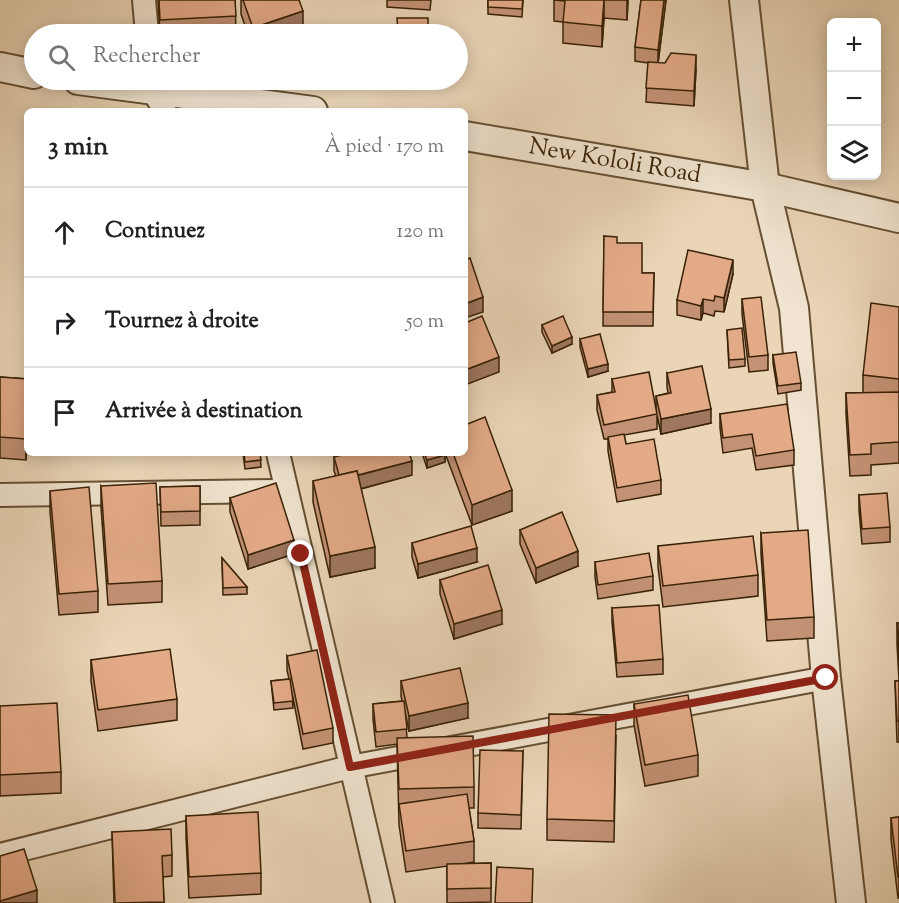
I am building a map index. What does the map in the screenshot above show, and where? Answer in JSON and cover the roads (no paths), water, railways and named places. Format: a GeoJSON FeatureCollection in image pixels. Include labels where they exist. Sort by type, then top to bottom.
{"type":"FeatureCollection","features":[{"type":"Feature","properties":{"kind":"street"},"geometry":{"type":"LineString","coordinates":[[144,0],[146,24]]}},
{"type":"Feature","properties":{"kind":"street"},"geometry":{"type":"LineString","coordinates":[[744,0],[765,187],[794,308],[826,678],[851,903]]}},
{"type":"Feature","properties":{"kind":"street"},"geometry":{"type":"LineString","coordinates":[[0,67],[24,72]]}},
{"type":"Feature","properties":{"kind":"street"},"geometry":{"type":"LineString","coordinates":[[138,90],[287,108]]}},
{"type":"Feature","properties":{"kind":"street","name":"New Kololi Road"},"geometry":{"type":"LineString","coordinates":[[468,137],[765,187],[899,218]]}},
{"type":"Feature","properties":{"kind":"street"},"geometry":{"type":"LineString","coordinates":[[279,456],[383,903]]}},
{"type":"Feature","properties":{"kind":"street"},"geometry":{"type":"LineString","coordinates":[[0,495],[286,491]]}},
{"type":"Feature","properties":{"kind":"street"},"geometry":{"type":"LineString","coordinates":[[0,855],[350,767],[826,678]]}}]}
